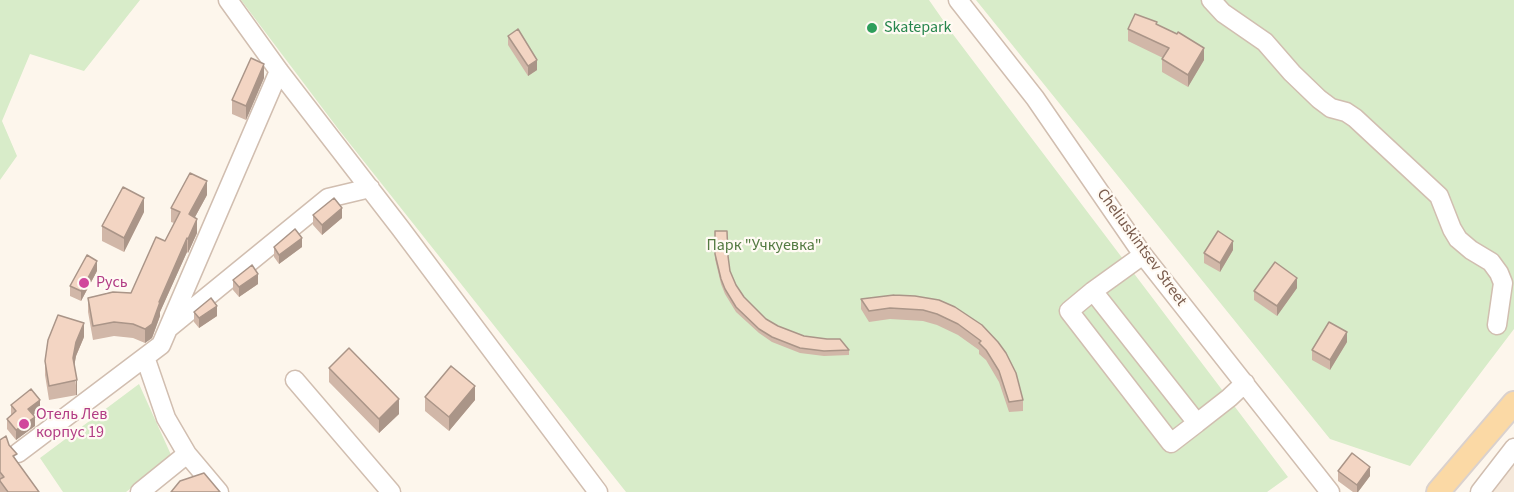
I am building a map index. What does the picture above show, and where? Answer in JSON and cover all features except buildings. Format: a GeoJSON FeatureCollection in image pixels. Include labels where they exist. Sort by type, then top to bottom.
{"type":"FeatureCollection","features":[{"type":"Feature","properties":{"kind":"main road"},"geometry":{"type":"LineString","coordinates":[[1438,492],[1514,403]]}},
{"type":"Feature","properties":{"kind":"street"},"geometry":{"type":"LineString","coordinates":[[228,0],[279,71],[370,188],[598,492]]}},
{"type":"Feature","properties":{"kind":"street","name":"Cheliuskintsev Street"},"geometry":{"type":"LineString","coordinates":[[958,0],[1035,98],[1143,255],[1330,492]]}},
{"type":"Feature","properties":{"kind":"street"},"geometry":{"type":"LineString","coordinates":[[1211,0],[1223,12],[1265,42],[1292,74],[1318,99],[1355,118],[1439,196],[1458,239],[1491,262],[1499,273],[1503,283],[1497,325]]}},
{"type":"Feature","properties":{"kind":"street"},"geometry":{"type":"LineString","coordinates":[[18,453],[161,345],[279,71]]}},
{"type":"Feature","properties":{"kind":"street"},"geometry":{"type":"LineString","coordinates":[[168,329],[328,198],[370,188]]}},
{"type":"Feature","properties":{"kind":"street"},"geometry":{"type":"LineString","coordinates":[[1143,255],[1069,311],[1171,443],[1245,383]]}},
{"type":"Feature","properties":{"kind":"street"},"geometry":{"type":"LineString","coordinates":[[1093,291],[1197,423]]}},
{"type":"Feature","properties":{"kind":"street"},"geometry":{"type":"LineString","coordinates":[[145,357],[166,418],[186,454],[219,492]]}},
{"type":"Feature","properties":{"kind":"street"},"geometry":{"type":"LineString","coordinates":[[295,380],[391,492]]}},
{"type":"Feature","properties":{"kind":"street"},"geometry":{"type":"LineString","coordinates":[[1480,492],[1514,448]]}},
{"type":"Feature","properties":{"kind":"street"},"geometry":{"type":"LineString","coordinates":[[140,492],[186,454]]}},
{"type":"Feature","properties":{"kind":"shaded area"},"geometry":{"type":"Polygon","coordinates":[[[1514,445],[1514,492],[1483,492],[1514,445]]]}},
{"type":"Feature","properties":{"kind":"green space"},"geometry":{"type":"Polygon","coordinates":[[[0,0],[140,0],[84,71],[30,54],[2,121],[17,156],[0,180],[0,0]]]}},
{"type":"Feature","properties":{"kind":"green space","name":"Парк \"Учкуевка\""},"geometry":{"type":"Polygon","coordinates":[[[241,0],[929,0],[1288,477],[1267,492],[626,492],[339,130],[241,0]]]}},
{"type":"Feature","properties":{"kind":"green space"},"geometry":{"type":"Polygon","coordinates":[[[976,0],[1514,0],[1514,329],[1410,466],[1330,439],[976,0]]]}},
{"type":"Feature","properties":{"kind":"green space"},"geometry":{"type":"Polygon","coordinates":[[[139,384],[172,457],[126,492],[63,492],[40,458],[139,384]]]}},
{"type":"Feature","properties":{"kind":"place","name":"Skatepark"},"geometry":{"type":"Point","coordinates":[872,28]}},
{"type":"Feature","properties":{"kind":"place","name":"Русь"},"geometry":{"type":"Point","coordinates":[84,283]}},
{"type":"Feature","properties":{"kind":"place","name":"Отель Лев корпус 19"},"geometry":{"type":"Point","coordinates":[24,424]}}]}
